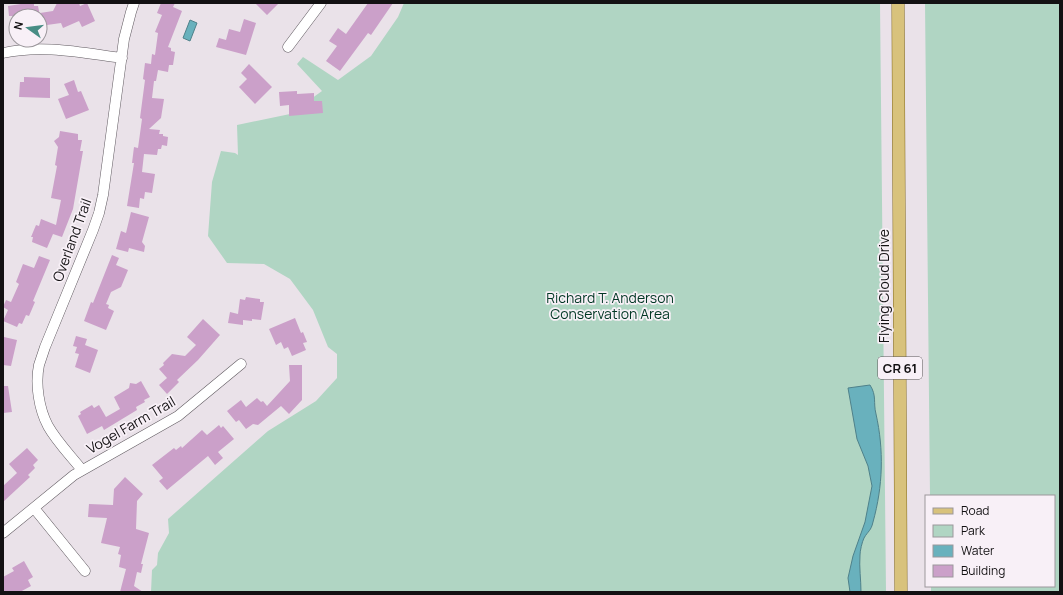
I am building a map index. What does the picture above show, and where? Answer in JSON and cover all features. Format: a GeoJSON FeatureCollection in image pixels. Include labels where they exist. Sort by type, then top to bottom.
{"type":"FeatureCollection","features":[{"type":"Feature","properties":{"kind":"main road","name":"Flying Cloud Drive"},"geometry":{"type":"LineString","coordinates":[[898,3],[900,592]]}},
{"type":"Feature","properties":{"kind":"street","name":"Overland Trail"},"geometry":{"type":"LineString","coordinates":[[82,470],[48,426],[41,407],[38,387],[39,366],[45,347],[94,230],[99,213],[103,195],[122,58],[130,12],[134,3]]}},
{"type":"Feature","properties":{"kind":"street"},"geometry":{"type":"LineString","coordinates":[[288,47],[321,3]]}},
{"type":"Feature","properties":{"kind":"street"},"geometry":{"type":"LineString","coordinates":[[3,52],[38,48],[122,58]]}},
{"type":"Feature","properties":{"kind":"street","name":"Vogel Farm Trail"},"geometry":{"type":"LineString","coordinates":[[3,533],[74,475],[178,416],[241,364]]}},
{"type":"Feature","properties":{"kind":"street"},"geometry":{"type":"LineString","coordinates":[[34,508],[86,571]]}},
{"type":"Feature","properties":{"kind":"green space","name":"Richard T. Anderson Conservation Area"},"geometry":{"type":"Polygon","coordinates":[[[404,3],[880,3],[886,592],[151,592],[152,570],[157,565],[158,553],[169,533],[168,519],[268,431],[316,401],[337,378],[337,354],[328,347],[313,310],[290,279],[264,264],[227,263],[208,236],[212,182],[221,151],[235,153],[238,155],[237,125],[290,114],[322,91],[297,64],[303,57],[338,80],[371,56],[398,17],[404,3]]]}},
{"type":"Feature","properties":{"kind":"green space"},"geometry":{"type":"Polygon","coordinates":[[[925,3],[1060,3],[1060,592],[931,592],[931,587],[1055,587],[1055,495],[930,495],[925,3]]]}},
{"type":"Feature","properties":{"kind":"water"},"geometry":{"type":"Polygon","coordinates":[[[190,20],[197,23],[190,41],[183,38],[190,20]]]}},
{"type":"Feature","properties":{"kind":"water"},"geometry":{"type":"Polygon","coordinates":[[[870,385],[874,396],[879,428],[881,468],[879,495],[872,525],[864,538],[860,553],[861,592],[850,592],[848,578],[853,556],[865,522],[872,486],[868,466],[857,439],[848,388],[870,385]]]}},
{"type":"Feature","properties":{"kind":"building"},"geometry":{"type":"Polygon","coordinates":[[[34,3],[34,6],[38,6],[38,8],[8,8],[8,6],[34,3]]]}},
{"type":"Feature","properties":{"kind":"building"},"geometry":{"type":"Polygon","coordinates":[[[57,3],[79,3],[80,6],[87,3],[95,21],[82,27],[79,21],[63,28],[61,23],[48,25],[48,12],[53,11],[57,3]]]}},
{"type":"Feature","properties":{"kind":"building"},"geometry":{"type":"Polygon","coordinates":[[[161,3],[175,3],[173,7],[182,11],[168,47],[171,48],[171,51],[175,52],[173,65],[169,65],[168,72],[158,70],[156,81],[154,81],[152,98],[164,99],[161,118],[149,129],[160,130],[159,134],[163,134],[163,136],[168,137],[167,146],[162,145],[161,149],[158,149],[157,155],[144,154],[142,172],[155,174],[152,193],[145,192],[144,199],[140,198],[139,208],[127,206],[134,163],[132,163],[134,147],[138,148],[142,119],[140,118],[145,80],[143,79],[145,63],[151,64],[152,54],[155,55],[158,33],[155,32],[162,15],[157,13],[161,3]]]}},
{"type":"Feature","properties":{"kind":"building"},"geometry":{"type":"Polygon","coordinates":[[[255,3],[279,3],[267,15],[255,3]]]}},
{"type":"Feature","properties":{"kind":"building"},"geometry":{"type":"Polygon","coordinates":[[[368,3],[393,3],[371,35],[368,33],[340,71],[326,61],[337,46],[329,41],[338,28],[346,34],[368,3]]]}},
{"type":"Feature","properties":{"kind":"building"},"geometry":{"type":"Polygon","coordinates":[[[244,19],[256,23],[246,55],[216,47],[219,38],[226,40],[229,29],[240,32],[244,19]]]}},
{"type":"Feature","properties":{"kind":"building"},"geometry":{"type":"Polygon","coordinates":[[[249,64],[272,87],[255,104],[239,87],[247,79],[241,73],[249,64]]]}},
{"type":"Feature","properties":{"kind":"building"},"geometry":{"type":"Polygon","coordinates":[[[24,77],[50,78],[50,98],[19,97],[20,82],[24,82],[24,77]]]}},
{"type":"Feature","properties":{"kind":"building"},"geometry":{"type":"Polygon","coordinates":[[[74,80],[78,92],[81,91],[89,110],[66,119],[58,99],[69,95],[64,84],[74,80]]]}},
{"type":"Feature","properties":{"kind":"building"},"geometry":{"type":"Polygon","coordinates":[[[297,91],[297,94],[314,93],[314,101],[322,101],[323,113],[289,116],[289,105],[280,106],[279,92],[297,91]]]}},
{"type":"Feature","properties":{"kind":"building"},"geometry":{"type":"Polygon","coordinates":[[[60,131],[78,134],[78,140],[82,140],[80,151],[83,151],[73,209],[62,237],[53,234],[47,248],[32,242],[33,237],[31,237],[36,225],[39,226],[41,219],[56,225],[61,200],[51,198],[57,166],[55,165],[58,147],[54,141],[59,137],[60,131]]]}},
{"type":"Feature","properties":{"kind":"building"},"geometry":{"type":"Polygon","coordinates":[[[131,212],[149,217],[142,242],[145,246],[144,252],[129,248],[128,252],[116,249],[121,231],[126,233],[131,212]]]}},
{"type":"Feature","properties":{"kind":"building"},"geometry":{"type":"Polygon","coordinates":[[[112,255],[119,258],[116,265],[128,270],[121,287],[111,292],[106,304],[109,305],[108,308],[114,311],[106,330],[84,321],[91,302],[93,303],[112,255]]]}},
{"type":"Feature","properties":{"kind":"building"},"geometry":{"type":"Polygon","coordinates":[[[39,256],[50,260],[33,301],[35,302],[29,316],[26,315],[22,324],[19,323],[17,327],[3,321],[8,310],[3,307],[6,300],[11,302],[19,284],[16,282],[23,264],[34,268],[39,256]]]}},
{"type":"Feature","properties":{"kind":"building"},"geometry":{"type":"Polygon","coordinates":[[[246,297],[260,299],[260,302],[264,302],[261,320],[243,320],[243,325],[228,323],[230,312],[238,314],[240,299],[245,300],[246,297]]]}},
{"type":"Feature","properties":{"kind":"building"},"geometry":{"type":"Polygon","coordinates":[[[295,318],[301,333],[303,332],[307,342],[303,343],[306,350],[292,356],[288,347],[284,349],[281,342],[276,345],[269,329],[295,318]]]}},
{"type":"Feature","properties":{"kind":"building"},"geometry":{"type":"Polygon","coordinates":[[[203,319],[220,335],[198,360],[177,380],[179,382],[167,394],[159,385],[167,378],[159,369],[172,354],[185,356],[196,345],[187,337],[203,319]]]}},
{"type":"Feature","properties":{"kind":"building"},"geometry":{"type":"Polygon","coordinates":[[[76,336],[87,339],[85,345],[98,350],[90,373],[75,367],[79,354],[75,353],[77,347],[73,346],[76,336]]]}},
{"type":"Feature","properties":{"kind":"building"},"geometry":{"type":"Polygon","coordinates":[[[4,337],[17,340],[11,366],[3,365],[4,337]]]}},
{"type":"Feature","properties":{"kind":"building"},"geometry":{"type":"Polygon","coordinates":[[[289,365],[302,365],[302,400],[289,414],[281,406],[258,425],[253,424],[246,429],[239,420],[236,422],[227,411],[241,400],[246,407],[257,398],[261,402],[263,401],[267,406],[290,381],[289,365]]]}},
{"type":"Feature","properties":{"kind":"building"},"geometry":{"type":"Polygon","coordinates":[[[141,381],[150,397],[136,407],[137,410],[104,430],[102,426],[87,434],[78,416],[81,414],[80,412],[92,405],[94,408],[99,405],[106,417],[120,409],[114,397],[129,388],[130,383],[136,384],[141,381]]]}},
{"type":"Feature","properties":{"kind":"building"},"geometry":{"type":"Polygon","coordinates":[[[3,386],[8,386],[12,412],[3,413],[3,386]]]}},
{"type":"Feature","properties":{"kind":"building"},"geometry":{"type":"Polygon","coordinates":[[[219,425],[221,428],[223,426],[234,439],[218,452],[223,458],[215,465],[208,456],[167,490],[159,481],[163,478],[152,465],[174,448],[176,450],[181,446],[182,448],[202,430],[207,435],[219,425]]]}},
{"type":"Feature","properties":{"kind":"building"},"geometry":{"type":"Polygon","coordinates":[[[27,448],[38,460],[33,465],[35,468],[28,475],[30,477],[3,502],[3,486],[17,473],[9,464],[27,448]]]}},
{"type":"Feature","properties":{"kind":"building"},"geometry":{"type":"Polygon","coordinates":[[[125,477],[143,494],[137,501],[136,529],[149,533],[141,564],[143,564],[141,573],[137,572],[134,586],[143,592],[120,592],[126,569],[119,567],[121,555],[118,554],[120,547],[101,543],[107,518],[88,517],[89,504],[113,505],[114,489],[125,477]]]}},
{"type":"Feature","properties":{"kind":"building"},"geometry":{"type":"Polygon","coordinates":[[[24,561],[33,577],[28,580],[31,586],[20,592],[3,592],[3,577],[14,571],[12,568],[24,561]]]}}]}
